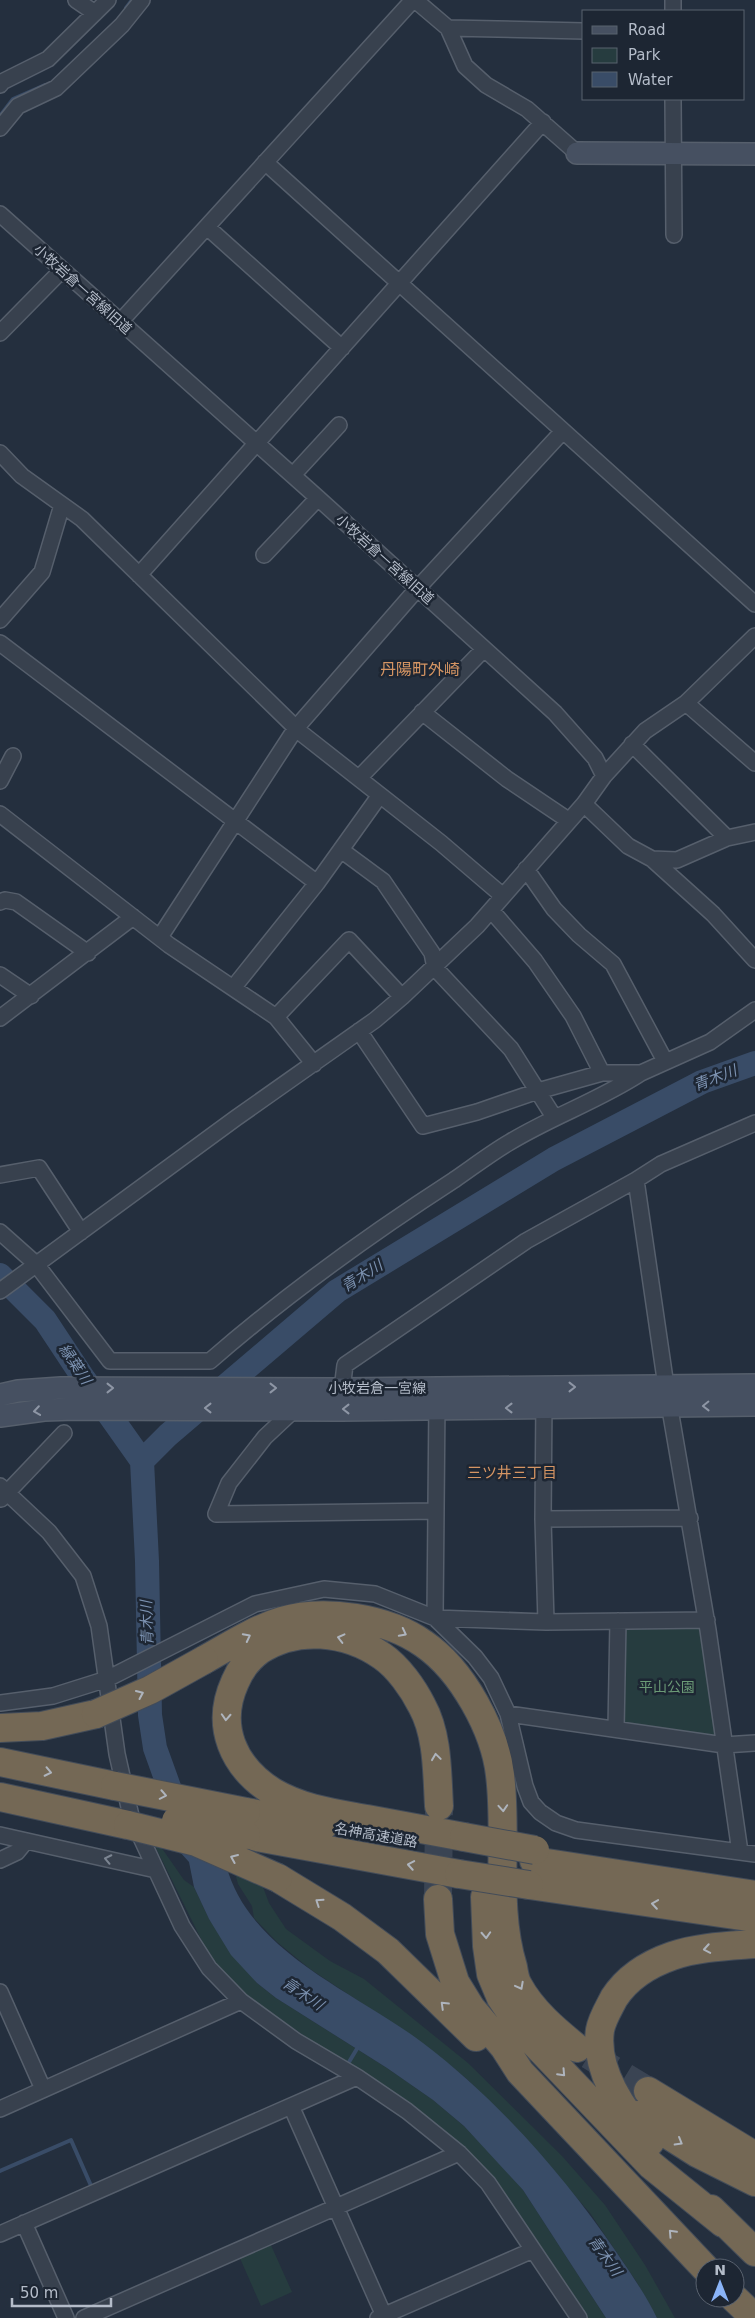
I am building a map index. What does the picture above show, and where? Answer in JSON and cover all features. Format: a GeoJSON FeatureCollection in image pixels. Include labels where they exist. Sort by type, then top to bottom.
{"type":"FeatureCollection","features":[{"type":"Feature","properties":{"kind":"highway"},"geometry":{"type":"LineString","coordinates":[[0,1728],[42,1726],[96,1714],[150,1690],[248,1636],[282,1621],[309,1616],[339,1616],[394,1628],[424,1644],[452,1672],[479,1711],[492,1741],[500,1773],[503,1815],[503,1913],[508,1953],[518,1985],[537,2011],[577,2048]]}},
{"type":"Feature","properties":{"kind":"highway"},"geometry":{"type":"LineString","coordinates":[[439,1806],[434,1744],[423,1706],[404,1677],[382,1656],[353,1641],[322,1634],[291,1636],[260,1650],[240,1670],[228,1696],[226,1724],[234,1751],[249,1773],[273,1792],[308,1808],[462,1854]]}},
{"type":"Feature","properties":{"kind":"highway"},"geometry":{"type":"LineString","coordinates":[[479,1711],[484,1776],[487,1946],[491,1974],[501,1998],[524,2032],[651,2165],[723,2222]]}},
{"type":"Feature","properties":{"kind":"highway","name":"名神高速道路"},"geometry":{"type":"LineString","coordinates":[[0,1762],[115,1786],[246,1823]]}},
{"type":"Feature","properties":{"kind":"highway","name":"名神高速道路"},"geometry":{"type":"LineString","coordinates":[[0,1786],[126,1818],[246,1823],[533,1866],[755,1895]]}},
{"type":"Feature","properties":{"kind":"highway"},"geometry":{"type":"LineString","coordinates":[[0,1797],[126,1818],[196,1842],[278,1878],[322,1903],[388,1951],[496,2057],[520,2072]]}},
{"type":"Feature","properties":{"kind":"highway","name":"名神高速道路"},"geometry":{"type":"LineString","coordinates":[[533,1866],[755,1918]]}},
{"type":"Feature","properties":{"kind":"highway"},"geometry":{"type":"LineString","coordinates":[[438,1900],[440,1934],[455,1982],[471,2008],[504,2047],[520,2072],[696,2258]]}},
{"type":"Feature","properties":{"kind":"highway"},"geometry":{"type":"LineString","coordinates":[[755,1944],[714,1947],[672,1956],[644,1969],[621,1988],[608,2008],[600,2030],[601,2055],[608,2080],[633,2123],[723,2222],[755,2252]]}},
{"type":"Feature","properties":{"kind":"highway"},"geometry":{"type":"LineString","coordinates":[[648,2091],[755,2156]]}},
{"type":"Feature","properties":{"kind":"highway"},"geometry":{"type":"LineString","coordinates":[[623,2105],[697,2153],[755,2182]]}},
{"type":"Feature","properties":{"kind":"highway"},"geometry":{"type":"LineString","coordinates":[[744,2308],[755,2318]]}},
{"type":"Feature","properties":{"kind":"main road"},"geometry":{"type":"LineString","coordinates":[[577,153],[755,154]]}},
{"type":"Feature","properties":{"kind":"main road","name":"小牧岩倉一宮線"},"geometry":{"type":"LineString","coordinates":[[669,1397],[755,1386]]}},
{"type":"Feature","properties":{"kind":"main road","name":"小牧岩倉一宮線"},"geometry":{"type":"LineString","coordinates":[[0,1395],[61,1388],[296,1398],[669,1397],[755,1406]]}},
{"type":"Feature","properties":{"kind":"main road","name":"小牧岩倉一宮線"},"geometry":{"type":"LineString","coordinates":[[0,1416],[44,1410],[75,1409],[275,1408],[296,1398],[342,1389],[437,1398]]}},
{"type":"Feature","properties":{"kind":"street"},"geometry":{"type":"LineString","coordinates":[[76,0],[95,13]]}},
{"type":"Feature","properties":{"kind":"street"},"geometry":{"type":"LineString","coordinates":[[1,82],[48,59],[108,0]]}},
{"type":"Feature","properties":{"kind":"street"},"geometry":{"type":"LineString","coordinates":[[0,128],[18,106],[56,88],[122,25],[142,0]]}},
{"type":"Feature","properties":{"kind":"street"},"geometry":{"type":"LineString","coordinates":[[120,322],[265,162],[295,133],[414,0],[448,28],[465,66],[486,85],[527,109],[577,153]]}},
{"type":"Feature","properties":{"kind":"street"},"geometry":{"type":"LineString","coordinates":[[448,28],[582,31]]}},
{"type":"Feature","properties":{"kind":"street"},"geometry":{"type":"LineString","coordinates":[[673,100],[674,235]]}},
{"type":"Feature","properties":{"kind":"street"},"geometry":{"type":"LineString","coordinates":[[139,574],[401,284],[543,122]]}},
{"type":"Feature","properties":{"kind":"street"},"geometry":{"type":"LineString","coordinates":[[265,162],[755,604]]}},
{"type":"Feature","properties":{"kind":"street","name":"小牧岩倉一宮線旧道"},"geometry":{"type":"LineString","coordinates":[[0,214],[555,713],[595,758],[604,776]]}},
{"type":"Feature","properties":{"kind":"street"},"geometry":{"type":"LineString","coordinates":[[207,227],[342,348]]}},
{"type":"Feature","properties":{"kind":"street"},"geometry":{"type":"LineString","coordinates":[[0,333],[62,270]]}},
{"type":"Feature","properties":{"kind":"street"},"geometry":{"type":"LineString","coordinates":[[293,476],[339,425]]}},
{"type":"Feature","properties":{"kind":"street"},"geometry":{"type":"LineString","coordinates":[[160,938],[296,728],[418,589],[563,431]]}},
{"type":"Feature","properties":{"kind":"street"},"geometry":{"type":"LineString","coordinates":[[0,453],[22,476],[82,520],[296,728],[441,843],[503,896]]}},
{"type":"Feature","properties":{"kind":"street"},"geometry":{"type":"LineString","coordinates":[[264,555],[318,498]]}},
{"type":"Feature","properties":{"kind":"street"},"geometry":{"type":"LineString","coordinates":[[0,620],[42,572],[62,505]]}},
{"type":"Feature","properties":{"kind":"street"},"geometry":{"type":"LineString","coordinates":[[0,1291],[236,1118],[314,1064],[402,997],[435,968],[491,910],[584,804],[604,776],[632,744],[652,726],[686,703],[755,636]]}},
{"type":"Feature","properties":{"kind":"street"},"geometry":{"type":"LineString","coordinates":[[0,643],[317,883]]}},
{"type":"Feature","properties":{"kind":"street"},"geometry":{"type":"LineString","coordinates":[[359,778],[484,649]]}},
{"type":"Feature","properties":{"kind":"street"},"geometry":{"type":"LineString","coordinates":[[686,703],[755,763]]}},
{"type":"Feature","properties":{"kind":"street"},"geometry":{"type":"LineString","coordinates":[[422,712],[507,779],[568,820]]}},
{"type":"Feature","properties":{"kind":"street"},"geometry":{"type":"LineString","coordinates":[[632,744],[727,838]]}},
{"type":"Feature","properties":{"kind":"street"},"geometry":{"type":"LineString","coordinates":[[0,781],[12,756]]}},
{"type":"Feature","properties":{"kind":"street"},"geometry":{"type":"LineString","coordinates":[[233,988],[317,883],[380,795]]}},
{"type":"Feature","properties":{"kind":"street"},"geometry":{"type":"LineString","coordinates":[[584,804],[628,846],[652,859],[713,914],[755,960]]}},
{"type":"Feature","properties":{"kind":"street"},"geometry":{"type":"LineString","coordinates":[[0,814],[160,938],[276,1017],[314,1064]]}},
{"type":"Feature","properties":{"kind":"street"},"geometry":{"type":"LineString","coordinates":[[652,859],[677,860],[727,838],[755,832]]}},
{"type":"Feature","properties":{"kind":"street"},"geometry":{"type":"LineString","coordinates":[[341,850],[383,882],[432,953],[435,968],[511,1049],[554,1117]]}},
{"type":"Feature","properties":{"kind":"street"},"geometry":{"type":"LineString","coordinates":[[526,869],[554,909],[613,964],[665,1061]]}},
{"type":"Feature","properties":{"kind":"street"},"geometry":{"type":"LineString","coordinates":[[0,902],[5,900],[16,902],[88,953]]}},
{"type":"Feature","properties":{"kind":"street"},"geometry":{"type":"LineString","coordinates":[[491,910],[535,961],[573,1016],[602,1073]]}},
{"type":"Feature","properties":{"kind":"street"},"geometry":{"type":"LineString","coordinates":[[0,1018],[134,918]]}},
{"type":"Feature","properties":{"kind":"street"},"geometry":{"type":"LineString","coordinates":[[276,1017],[348,940],[402,997]]}},
{"type":"Feature","properties":{"kind":"street"},"geometry":{"type":"LineString","coordinates":[[0,975],[31,996]]}},
{"type":"Feature","properties":{"kind":"street"},"geometry":{"type":"LineString","coordinates":[[0,1232],[33,1267],[110,1361],[210,1361],[260,1317],[277,1307],[330,1263],[509,1142],[554,1117],[618,1088],[641,1073],[665,1061],[710,1042],[755,1010]]}},
{"type":"Feature","properties":{"kind":"street"},"geometry":{"type":"LineString","coordinates":[[359,1031],[423,1126],[478,1112],[538,1091],[602,1073],[641,1073]]}},
{"type":"Feature","properties":{"kind":"street"},"geometry":{"type":"LineString","coordinates":[[342,1389],[345,1365],[526,1241],[662,1164],[755,1122]]}},
{"type":"Feature","properties":{"kind":"street"},"geometry":{"type":"LineString","coordinates":[[0,1175],[39,1168],[81,1232]]}},
{"type":"Feature","properties":{"kind":"street"},"geometry":{"type":"LineString","coordinates":[[636,1180],[669,1397],[707,1620],[740,1852]]}},
{"type":"Feature","properties":{"kind":"street"},"geometry":{"type":"LineString","coordinates":[[296,1398],[229,1482],[216,1514],[435,1511]]}},
{"type":"Feature","properties":{"kind":"street"},"geometry":{"type":"LineString","coordinates":[[435,1618],[437,1398]]}},
{"type":"Feature","properties":{"kind":"street"},"geometry":{"type":"LineString","coordinates":[[544,1398],[543,1519],[546,1622]]}},
{"type":"Feature","properties":{"kind":"street"},"geometry":{"type":"LineString","coordinates":[[64,1433],[2,1493],[49,1532],[83,1576],[99,1626],[117,1754],[132,1816],[182,1926],[209,1968],[241,2001],[296,2041],[358,2078],[407,2111],[459,2153],[488,2183],[579,2318]]}},
{"type":"Feature","properties":{"kind":"street"},"geometry":{"type":"LineString","coordinates":[[543,1519],[690,1518]]}},
{"type":"Feature","properties":{"kind":"street"},"geometry":{"type":"LineString","coordinates":[[0,1703],[53,1696],[107,1679],[176,1642],[255,1604],[324,1589],[376,1594],[435,1618],[450,1630],[491,1678],[508,1714],[525,1786],[531,1802],[540,1812],[556,1823],[576,1830],[755,1854]]}},
{"type":"Feature","properties":{"kind":"street"},"geometry":{"type":"LineString","coordinates":[[435,1618],[546,1622],[707,1620]]}},
{"type":"Feature","properties":{"kind":"street"},"geometry":{"type":"LineString","coordinates":[[616,1729],[618,1621]]}},
{"type":"Feature","properties":{"kind":"street"},"geometry":{"type":"LineString","coordinates":[[508,1714],[724,1745],[755,1743]]}},
{"type":"Feature","properties":{"kind":"street"},"geometry":{"type":"LineString","coordinates":[[0,1835],[156,1870]]}},
{"type":"Feature","properties":{"kind":"street"},"geometry":{"type":"LineString","coordinates":[[0,1860],[17,1852],[26,1841]]}},
{"type":"Feature","properties":{"kind":"street"},"geometry":{"type":"LineString","coordinates":[[0,1992],[43,2089]]}},
{"type":"Feature","properties":{"kind":"street"},"geometry":{"type":"LineString","coordinates":[[0,2109],[241,2001]]}},
{"type":"Feature","properties":{"kind":"street"},"geometry":{"type":"LineString","coordinates":[[0,2234],[358,2078]]}},
{"type":"Feature","properties":{"kind":"street"},"geometry":{"type":"LineString","coordinates":[[291,2106],[383,2317],[533,2250]]}},
{"type":"Feature","properties":{"kind":"street"},"geometry":{"type":"LineString","coordinates":[[84,2318],[459,2153]]}},
{"type":"Feature","properties":{"kind":"street"},"geometry":{"type":"LineString","coordinates":[[24,2223],[66,2318]]}},
{"type":"Feature","properties":{"kind":"green space","name":"平山公園"},"geometry":{"type":"Polygon","coordinates":[[[702,1626],[715,1736],[624,1725],[625,1628],[702,1626]]]}},
{"type":"Feature","properties":{"kind":"green space"},"geometry":{"type":"Polygon","coordinates":[[[155,1846],[161,1847],[184,1880],[194,1887],[209,1919],[257,1983],[276,1998],[387,2068],[433,2100],[464,2126],[523,2190],[606,2318],[586,2318],[475,2160],[449,2135],[407,2104],[248,1998],[216,1965],[204,1945],[155,1846]]]}},
{"type":"Feature","properties":{"kind":"green space"},"geometry":{"type":"Polygon","coordinates":[[[235,1873],[263,1887],[269,1903],[286,1929],[330,1961],[364,1979],[468,2063],[562,2156],[605,2205],[645,2265],[675,2318],[657,2318],[636,2281],[590,2213],[520,2133],[468,2080],[422,2043],[310,1969],[277,1942],[254,1918],[252,1906],[238,1884],[235,1873]]]}},
{"type":"Feature","properties":{"kind":"green space"},"geometry":{"type":"Polygon","coordinates":[[[270,2243],[292,2292],[261,2306],[239,2256],[270,2243]]]}},
{"type":"Feature","properties":{"kind":"water"},"geometry":{"type":"Polygon","coordinates":[[[215,1835],[234,1888],[254,1919],[274,1940],[297,1959],[423,2043],[503,2114],[552,2167],[597,2224],[638,2285],[657,2318],[606,2318],[523,2190],[464,2126],[433,2100],[387,2068],[276,1998],[257,1983],[231,1955],[209,1919],[194,1887],[189,1862],[169,1840],[215,1835]]]}},
{"type":"Feature","properties":{"kind":"waterway"},"geometry":{"type":"LineString","coordinates":[[126,8],[132,0]]}},
{"type":"Feature","properties":{"kind":"waterway"},"geometry":{"type":"LineString","coordinates":[[0,116],[13,99],[45,85]]}},
{"type":"Feature","properties":{"kind":"waterway","name":"青木川"},"geometry":{"type":"LineString","coordinates":[[178,1812],[155,1748],[150,1715],[147,1561],[142,1461],[168,1435],[337,1291],[554,1159],[702,1082],[755,1063]]}},
{"type":"Feature","properties":{"kind":"waterway","name":"縁葉川"},"geometry":{"type":"LineString","coordinates":[[0,1275],[45,1320],[142,1461]]}},
{"type":"Feature","properties":{"kind":"waterway"},"geometry":{"type":"LineString","coordinates":[[349,2062],[358,2047]]}},
{"type":"Feature","properties":{"kind":"waterway"},"geometry":{"type":"LineString","coordinates":[[0,2171],[71,2140],[92,2188]]}},
{"type":"Feature","properties":{"kind":"tunnel"},"geometry":{"type":"LineString","coordinates":[[438,1899],[439,1808]]}},
{"type":"Feature","properties":{"kind":"tunnel"},"geometry":{"type":"LineString","coordinates":[[589,2055],[648,2091]]}},
{"type":"Feature","properties":{"kind":"district","name":"丹陽町外崎"},"geometry":{"type":"Point","coordinates":[420,669]}},
{"type":"Feature","properties":{"kind":"district","name":"三ツ井三丁目"},"geometry":{"type":"Point","coordinates":[512,1473]}}]}
